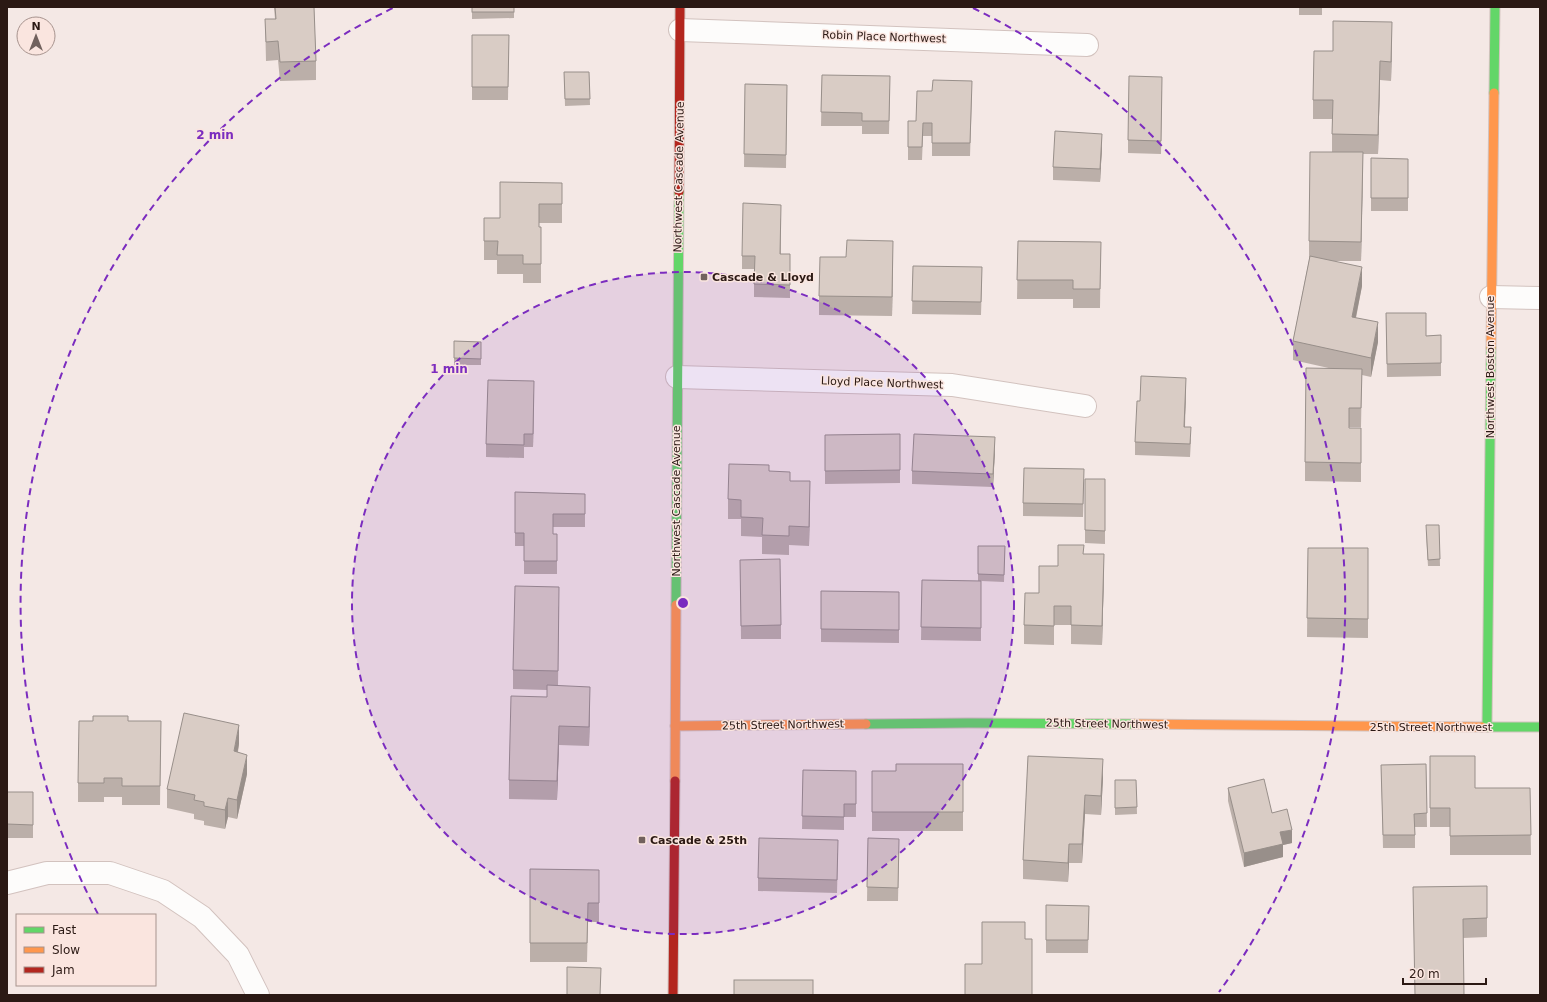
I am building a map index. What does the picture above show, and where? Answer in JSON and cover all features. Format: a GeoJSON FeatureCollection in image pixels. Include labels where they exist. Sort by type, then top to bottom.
{"type":"FeatureCollection","features":[{"type":"Feature","properties":{"kind":"street","name":"Northwest Cascade Avenue"},"geometry":{"type":"LineString","coordinates":[[673,995],[680,7]]}},
{"type":"Feature","properties":{"kind":"street","name":"Northwest Boston Avenue"},"geometry":{"type":"LineString","coordinates":[[1487,727],[1490,297],[1495,7]]}},
{"type":"Feature","properties":{"kind":"street","name":"Robin Place Northwest"},"geometry":{"type":"LineString","coordinates":[[680,30],[1087,45]]}},
{"type":"Feature","properties":{"kind":"street"},"geometry":{"type":"LineString","coordinates":[[1490,297],[1540,298]]}},
{"type":"Feature","properties":{"kind":"street","name":"Lloyd Place Northwest"},"geometry":{"type":"LineString","coordinates":[[677,377],[952,385],[1084,406]]}},
{"type":"Feature","properties":{"kind":"street","name":"25th Street Northwest"},"geometry":{"type":"LineString","coordinates":[[675,726],[968,723],[1540,727]]}},
{"type":"Feature","properties":{"kind":"street"},"geometry":{"type":"LineString","coordinates":[[7,883],[47,873],[110,873],[163,891],[202,917],[238,955],[258,995]]}},
{"type":"Feature","properties":{"kind":"building"},"geometry":{"type":"Polygon","coordinates":[[[275,7],[314,7],[316,61],[280,62],[278,41],[266,42],[265,19],[276,19],[275,7]]]}},
{"type":"Feature","properties":{"kind":"building"},"geometry":{"type":"Polygon","coordinates":[[[472,7],[514,7],[514,12],[472,12],[472,7]]]}},
{"type":"Feature","properties":{"kind":"building"},"geometry":{"type":"Polygon","coordinates":[[[1333,21],[1392,22],[1391,62],[1380,61],[1378,135],[1332,134],[1333,100],[1313,100],[1314,51],[1333,51],[1333,21]]]}},
{"type":"Feature","properties":{"kind":"building"},"geometry":{"type":"Polygon","coordinates":[[[472,35],[509,35],[508,87],[472,87],[472,35]]]}},
{"type":"Feature","properties":{"kind":"building"},"geometry":{"type":"Polygon","coordinates":[[[564,72],[589,72],[590,99],[565,99],[564,72]]]}},
{"type":"Feature","properties":{"kind":"building"},"geometry":{"type":"Polygon","coordinates":[[[822,75],[890,76],[889,121],[862,121],[862,113],[821,112],[822,75]]]}},
{"type":"Feature","properties":{"kind":"building"},"geometry":{"type":"Polygon","coordinates":[[[1129,76],[1162,77],[1161,141],[1128,140],[1129,76]]]}},
{"type":"Feature","properties":{"kind":"building"},"geometry":{"type":"Polygon","coordinates":[[[933,80],[972,81],[970,143],[932,143],[932,123],[923,123],[922,147],[908,147],[908,121],[916,121],[917,91],[932,91],[933,80]]]}},
{"type":"Feature","properties":{"kind":"building"},"geometry":{"type":"Polygon","coordinates":[[[745,84],[787,85],[786,155],[744,154],[745,84]]]}},
{"type":"Feature","properties":{"kind":"building"},"geometry":{"type":"Polygon","coordinates":[[[1055,131],[1102,134],[1100,169],[1053,167],[1055,131]]]}},
{"type":"Feature","properties":{"kind":"building"},"geometry":{"type":"Polygon","coordinates":[[[1310,152],[1363,152],[1361,242],[1309,241],[1310,152]]]}},
{"type":"Feature","properties":{"kind":"building"},"geometry":{"type":"Polygon","coordinates":[[[1371,158],[1408,159],[1408,198],[1371,198],[1371,158]]]}},
{"type":"Feature","properties":{"kind":"building"},"geometry":{"type":"Polygon","coordinates":[[[500,182],[562,183],[562,204],[539,204],[539,227],[541,227],[541,264],[523,264],[523,255],[497,255],[498,241],[484,241],[484,218],[500,218],[500,182]]]}},
{"type":"Feature","properties":{"kind":"building"},"geometry":{"type":"Polygon","coordinates":[[[743,203],[781,205],[780,254],[790,254],[790,285],[754,284],[755,256],[742,256],[743,203]]]}},
{"type":"Feature","properties":{"kind":"building"},"geometry":{"type":"Polygon","coordinates":[[[847,240],[893,241],[892,297],[819,296],[820,257],[846,257],[847,240]]]}},
{"type":"Feature","properties":{"kind":"building"},"geometry":{"type":"Polygon","coordinates":[[[1018,241],[1101,242],[1100,289],[1073,289],[1073,280],[1017,280],[1018,241]]]}},
{"type":"Feature","properties":{"kind":"building"},"geometry":{"type":"Polygon","coordinates":[[[1310,256],[1362,267],[1352,317],[1378,322],[1371,358],[1293,341],[1310,256]]]}},
{"type":"Feature","properties":{"kind":"building"},"geometry":{"type":"Polygon","coordinates":[[[913,266],[982,267],[981,302],[912,301],[913,266]]]}},
{"type":"Feature","properties":{"kind":"building"},"geometry":{"type":"Polygon","coordinates":[[[1386,313],[1426,313],[1426,336],[1441,335],[1441,363],[1387,364],[1386,313]]]}},
{"type":"Feature","properties":{"kind":"building"},"geometry":{"type":"Polygon","coordinates":[[[454,341],[481,342],[481,359],[454,358],[454,341]]]}},
{"type":"Feature","properties":{"kind":"building"},"geometry":{"type":"Polygon","coordinates":[[[1306,368],[1362,369],[1361,408],[1349,408],[1349,428],[1361,428],[1361,463],[1305,462],[1306,368]]]}},
{"type":"Feature","properties":{"kind":"building"},"geometry":{"type":"Polygon","coordinates":[[[1141,376],[1186,378],[1184,427],[1191,427],[1190,444],[1135,442],[1137,401],[1140,401],[1141,376]]]}},
{"type":"Feature","properties":{"kind":"building"},"geometry":{"type":"Polygon","coordinates":[[[488,380],[534,381],[533,434],[524,434],[524,445],[486,444],[488,380]]]}},
{"type":"Feature","properties":{"kind":"building"},"geometry":{"type":"Polygon","coordinates":[[[900,434],[900,470],[825,471],[825,435],[900,434]]]}},
{"type":"Feature","properties":{"kind":"building"},"geometry":{"type":"Polygon","coordinates":[[[914,434],[995,437],[993,474],[912,471],[914,434]]]}},
{"type":"Feature","properties":{"kind":"building"},"geometry":{"type":"Polygon","coordinates":[[[729,464],[769,465],[769,471],[790,472],[790,481],[810,481],[809,527],[789,526],[789,536],[762,535],[763,518],[741,517],[741,500],[728,499],[729,464]]]}},
{"type":"Feature","properties":{"kind":"building"},"geometry":{"type":"Polygon","coordinates":[[[1024,468],[1084,469],[1083,504],[1023,503],[1024,468]]]}},
{"type":"Feature","properties":{"kind":"building"},"geometry":{"type":"Polygon","coordinates":[[[1085,479],[1105,479],[1105,531],[1085,530],[1085,479]]]}},
{"type":"Feature","properties":{"kind":"building"},"geometry":{"type":"Polygon","coordinates":[[[515,492],[585,494],[585,514],[553,514],[553,534],[557,534],[557,561],[524,561],[524,533],[515,533],[515,492]]]}},
{"type":"Feature","properties":{"kind":"building"},"geometry":{"type":"Polygon","coordinates":[[[1426,525],[1439,525],[1440,559],[1428,560],[1426,525]]]}},
{"type":"Feature","properties":{"kind":"building"},"geometry":{"type":"Polygon","coordinates":[[[1058,545],[1084,545],[1083,554],[1104,554],[1102,626],[1071,625],[1071,606],[1054,606],[1054,626],[1024,625],[1025,593],[1039,593],[1039,566],[1058,566],[1058,545]]]}},
{"type":"Feature","properties":{"kind":"building"},"geometry":{"type":"Polygon","coordinates":[[[978,546],[1005,546],[1004,575],[978,574],[978,546]]]}},
{"type":"Feature","properties":{"kind":"building"},"geometry":{"type":"Polygon","coordinates":[[[1308,548],[1368,548],[1368,619],[1307,618],[1308,548]]]}},
{"type":"Feature","properties":{"kind":"building"},"geometry":{"type":"Polygon","coordinates":[[[780,559],[781,625],[741,626],[740,560],[780,559]]]}},
{"type":"Feature","properties":{"kind":"building"},"geometry":{"type":"Polygon","coordinates":[[[922,580],[981,581],[981,628],[921,627],[922,580]]]}},
{"type":"Feature","properties":{"kind":"building"},"geometry":{"type":"Polygon","coordinates":[[[515,586],[559,587],[558,671],[513,670],[515,586]]]}},
{"type":"Feature","properties":{"kind":"building"},"geometry":{"type":"Polygon","coordinates":[[[821,591],[899,592],[899,630],[821,629],[821,591]]]}},
{"type":"Feature","properties":{"kind":"building"},"geometry":{"type":"Polygon","coordinates":[[[547,685],[590,687],[589,727],[559,726],[557,781],[509,780],[511,696],[547,697],[547,685]]]}},
{"type":"Feature","properties":{"kind":"building"},"geometry":{"type":"Polygon","coordinates":[[[184,713],[239,725],[234,751],[247,755],[237,800],[228,798],[225,810],[204,806],[204,802],[194,800],[195,795],[167,789],[184,713]]]}},
{"type":"Feature","properties":{"kind":"building"},"geometry":{"type":"Polygon","coordinates":[[[93,716],[128,716],[128,721],[161,721],[160,786],[122,786],[122,778],[104,778],[104,783],[78,783],[79,721],[93,721],[93,716]]]}},
{"type":"Feature","properties":{"kind":"building"},"geometry":{"type":"Polygon","coordinates":[[[1028,756],[1103,759],[1101,796],[1085,795],[1082,844],[1069,844],[1068,863],[1023,860],[1028,756]]]}},
{"type":"Feature","properties":{"kind":"building"},"geometry":{"type":"Polygon","coordinates":[[[1430,756],[1475,756],[1475,788],[1530,788],[1531,835],[1450,836],[1450,808],[1430,808],[1430,756]]]}},
{"type":"Feature","properties":{"kind":"building"},"geometry":{"type":"Polygon","coordinates":[[[896,764],[963,764],[963,812],[872,812],[872,771],[896,771],[896,764]]]}},
{"type":"Feature","properties":{"kind":"building"},"geometry":{"type":"Polygon","coordinates":[[[1426,764],[1427,813],[1414,814],[1415,835],[1383,835],[1381,765],[1426,764]]]}},
{"type":"Feature","properties":{"kind":"building"},"geometry":{"type":"Polygon","coordinates":[[[803,770],[856,771],[856,804],[844,804],[844,817],[802,816],[803,770]]]}},
{"type":"Feature","properties":{"kind":"building"},"geometry":{"type":"Polygon","coordinates":[[[1264,779],[1272,813],[1287,809],[1292,830],[1280,832],[1283,844],[1244,853],[1228,788],[1264,779]]]}},
{"type":"Feature","properties":{"kind":"building"},"geometry":{"type":"Polygon","coordinates":[[[1115,780],[1136,780],[1137,807],[1115,808],[1115,780]]]}},
{"type":"Feature","properties":{"kind":"building"},"geometry":{"type":"Polygon","coordinates":[[[7,792],[33,792],[33,825],[7,824],[7,792]]]}},
{"type":"Feature","properties":{"kind":"building"},"geometry":{"type":"Polygon","coordinates":[[[759,838],[838,840],[837,880],[758,878],[759,838]]]}},
{"type":"Feature","properties":{"kind":"building"},"geometry":{"type":"Polygon","coordinates":[[[868,838],[899,839],[898,888],[867,887],[868,838]]]}},
{"type":"Feature","properties":{"kind":"building"},"geometry":{"type":"Polygon","coordinates":[[[530,869],[599,870],[599,903],[588,903],[587,943],[530,943],[530,869]]]}},
{"type":"Feature","properties":{"kind":"building"},"geometry":{"type":"Polygon","coordinates":[[[1487,886],[1487,918],[1463,919],[1464,995],[1415,995],[1413,887],[1487,886]]]}},
{"type":"Feature","properties":{"kind":"building"},"geometry":{"type":"Polygon","coordinates":[[[1046,905],[1089,906],[1088,940],[1046,940],[1046,905]]]}},
{"type":"Feature","properties":{"kind":"building"},"geometry":{"type":"Polygon","coordinates":[[[982,922],[1025,922],[1025,939],[1032,939],[1032,995],[965,995],[965,964],[982,964],[982,922]]]}},
{"type":"Feature","properties":{"kind":"building"},"geometry":{"type":"Polygon","coordinates":[[[567,967],[601,968],[600,995],[567,995],[567,967]]]}},
{"type":"Feature","properties":{"kind":"building"},"geometry":{"type":"Polygon","coordinates":[[[734,980],[813,980],[813,995],[734,995],[734,980]]]}},
{"type":"Feature","properties":{"kind":"traffic: fast"},"geometry":{"type":"LineString","coordinates":[[1494,93],[1495,7]]}},
{"type":"Feature","properties":{"kind":"traffic: fast"},"geometry":{"type":"LineString","coordinates":[[676,605],[679,192]]}},
{"type":"Feature","properties":{"kind":"traffic: fast"},"geometry":{"type":"LineString","coordinates":[[1487,727],[1491,348]]}},
{"type":"Feature","properties":{"kind":"traffic: fast"},"geometry":{"type":"LineString","coordinates":[[866,724],[1135,724]]}},
{"type":"Feature","properties":{"kind":"traffic: fast"},"geometry":{"type":"LineString","coordinates":[[1482,727],[1540,727]]}},
{"type":"Feature","properties":{"kind":"traffic: slow"},"geometry":{"type":"LineString","coordinates":[[1491,348],[1494,93]]}},
{"type":"Feature","properties":{"kind":"traffic: slow"},"geometry":{"type":"LineString","coordinates":[[675,781],[676,605]]}},
{"type":"Feature","properties":{"kind":"traffic: slow"},"geometry":{"type":"LineString","coordinates":[[675,726],[866,724]]}},
{"type":"Feature","properties":{"kind":"traffic: slow"},"geometry":{"type":"LineString","coordinates":[[1135,724],[1482,727]]}},
{"type":"Feature","properties":{"kind":"traffic: jam"},"geometry":{"type":"LineString","coordinates":[[679,192],[680,7]]}},
{"type":"Feature","properties":{"kind":"traffic: jam"},"geometry":{"type":"LineString","coordinates":[[673,995],[675,781]]}},
{"type":"Feature","properties":{"kind":"place","name":"Cascade & Lloyd"},"geometry":{"type":"Point","coordinates":[704,277]}},
{"type":"Feature","properties":{"kind":"place","name":"Cascade & 25th"},"geometry":{"type":"Point","coordinates":[642,840]}}]}
